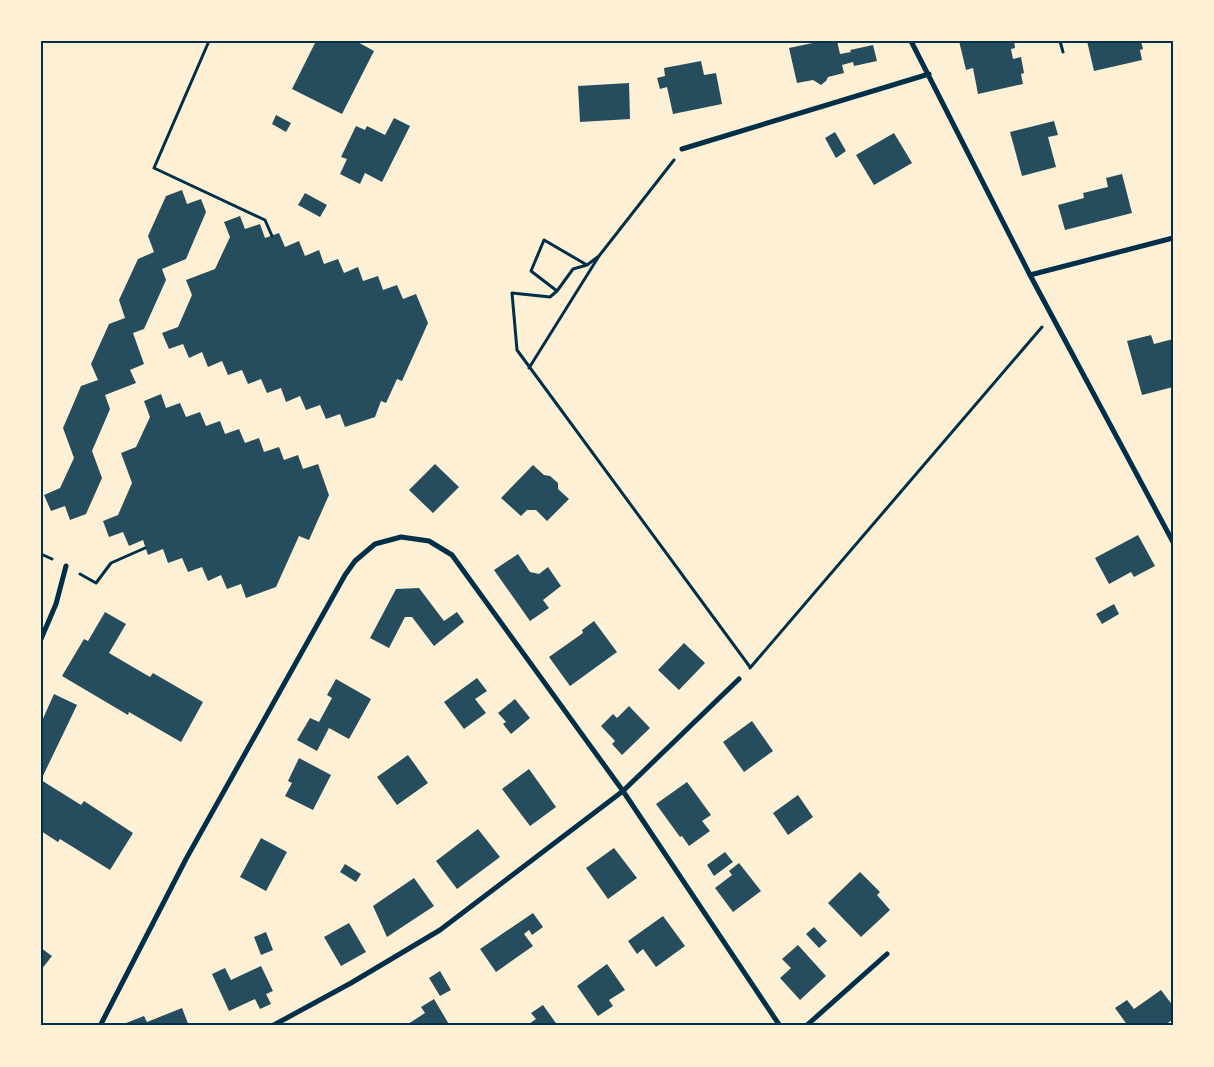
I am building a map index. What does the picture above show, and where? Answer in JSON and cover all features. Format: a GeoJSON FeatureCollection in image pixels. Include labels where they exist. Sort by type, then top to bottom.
{"type":"FeatureCollection","features":[{"type":"Feature","properties":{"kind":"street"},"geometry":{"type":"LineString","coordinates":[[911,41],[1030,275],[1173,542]]}},
{"type":"Feature","properties":{"kind":"street"},"geometry":{"type":"LineString","coordinates":[[682,149],[929,74]]}},
{"type":"Feature","properties":{"kind":"street"},"geometry":{"type":"LineString","coordinates":[[1030,275],[1173,238]]}},
{"type":"Feature","properties":{"kind":"street"},"geometry":{"type":"LineString","coordinates":[[100,1026],[186,859],[345,575],[355,561],[376,544],[402,537],[429,541],[452,555],[623,791],[780,1026]]}},
{"type":"Feature","properties":{"kind":"street"},"geometry":{"type":"LineString","coordinates":[[41,639],[56,604],[66,566]]}},
{"type":"Feature","properties":{"kind":"street"},"geometry":{"type":"LineString","coordinates":[[272,1026],[360,978],[440,930],[623,791],[740,679]]}},
{"type":"Feature","properties":{"kind":"street"},"geometry":{"type":"LineString","coordinates":[[806,1026],[887,954]]}},
{"type":"Feature","properties":{"kind":"path"},"geometry":{"type":"LineString","coordinates":[[209,41],[154,168],[266,220],[272,236]]}},
{"type":"Feature","properties":{"kind":"path"},"geometry":{"type":"LineString","coordinates":[[1060,41],[1063,52]]}},
{"type":"Feature","properties":{"kind":"path"},"geometry":{"type":"LineString","coordinates":[[529,368],[599,256],[682,149]]}},
{"type":"Feature","properties":{"kind":"path"},"geometry":{"type":"LineString","coordinates":[[557,291],[531,271],[544,240],[587,265]]}},
{"type":"Feature","properties":{"kind":"path"},"geometry":{"type":"LineString","coordinates":[[599,256],[587,265],[573,270],[550,297],[512,293],[517,350],[750,667]]}},
{"type":"Feature","properties":{"kind":"path"},"geometry":{"type":"LineString","coordinates":[[740,679],[1052,314]]}},
{"type":"Feature","properties":{"kind":"path"},"geometry":{"type":"LineString","coordinates":[[66,566],[96,583],[111,563],[145,548]]}},
{"type":"Feature","properties":{"kind":"building"},"geometry":{"type":"Polygon","coordinates":[[[316,41],[356,41],[374,51],[342,114],[292,89],[316,41]]]}},
{"type":"Feature","properties":{"kind":"building"},"geometry":{"type":"Polygon","coordinates":[[[822,41],[837,41],[840,54],[873,45],[877,61],[854,66],[853,62],[842,65],[844,73],[828,77],[821,85],[813,80],[797,83],[789,48],[822,41]]]}},
{"type":"Feature","properties":{"kind":"building"},"geometry":{"type":"Polygon","coordinates":[[[959,41],[1014,41],[1015,48],[1011,49],[1013,59],[1021,57],[1024,73],[1021,74],[1023,84],[978,94],[973,68],[966,70],[959,41]]]}},
{"type":"Feature","properties":{"kind":"building"},"geometry":{"type":"Polygon","coordinates":[[[1087,41],[1141,41],[1143,49],[1140,50],[1142,60],[1094,71],[1087,41]]]}},
{"type":"Feature","properties":{"kind":"building"},"geometry":{"type":"Polygon","coordinates":[[[701,61],[704,75],[716,73],[722,104],[673,114],[667,87],[660,89],[657,78],[665,76],[664,68],[701,61]]]}},
{"type":"Feature","properties":{"kind":"building"},"geometry":{"type":"Polygon","coordinates":[[[629,83],[630,119],[580,122],[578,86],[629,83]]]}},
{"type":"Feature","properties":{"kind":"building"},"geometry":{"type":"Polygon","coordinates":[[[276,115],[291,123],[286,132],[272,124],[276,115]]]}},
{"type":"Feature","properties":{"kind":"building"},"geometry":{"type":"Polygon","coordinates":[[[394,118],[410,126],[382,182],[365,173],[360,184],[340,174],[347,159],[341,157],[356,126],[365,130],[367,126],[385,135],[394,118]]]}},
{"type":"Feature","properties":{"kind":"building"},"geometry":{"type":"Polygon","coordinates":[[[1054,121],[1058,135],[1048,137],[1056,167],[1022,176],[1010,132],[1054,121]]]}},
{"type":"Feature","properties":{"kind":"building"},"geometry":{"type":"Polygon","coordinates":[[[835,132],[846,151],[836,158],[825,138],[835,132]]]}},
{"type":"Feature","properties":{"kind":"building"},"geometry":{"type":"Polygon","coordinates":[[[894,133],[912,163],[874,185],[856,155],[894,133]]]}},
{"type":"Feature","properties":{"kind":"building"},"geometry":{"type":"Polygon","coordinates":[[[1122,174],[1132,213],[1065,230],[1058,205],[1084,198],[1083,193],[1108,187],[1106,178],[1122,174]]]}},
{"type":"Feature","properties":{"kind":"building"},"geometry":{"type":"Polygon","coordinates":[[[182,190],[187,204],[201,199],[206,212],[186,259],[162,269],[166,280],[144,329],[133,333],[144,364],[130,370],[136,383],[105,395],[110,409],[92,451],[102,478],[86,514],[70,520],[65,506],[51,511],[44,495],[60,488],[74,458],[63,428],[81,386],[98,380],[91,364],[109,324],[125,318],[119,300],[138,259],[154,252],[148,236],[166,196],[182,190]]]}},
{"type":"Feature","properties":{"kind":"building"},"geometry":{"type":"Polygon","coordinates":[[[305,193],[327,205],[320,217],[298,205],[305,193]]]}},
{"type":"Feature","properties":{"kind":"building"},"geometry":{"type":"Polygon","coordinates":[[[240,216],[245,229],[260,224],[265,238],[279,233],[285,247],[299,241],[305,256],[319,250],[324,264],[338,259],[344,273],[358,267],[363,281],[378,276],[383,290],[397,285],[403,299],[416,294],[428,323],[402,381],[397,379],[386,403],[381,401],[375,417],[345,427],[340,414],[326,419],[320,405],[306,410],[300,396],[286,402],[281,388],[267,393],[261,379],[248,384],[242,370],[228,375],[222,361],[208,367],[202,352],[189,358],[183,344],[169,349],[162,333],[178,327],[192,295],[186,280],[215,269],[230,237],[224,222],[240,216]]]}},
{"type":"Feature","properties":{"kind":"building"},"geometry":{"type":"Polygon","coordinates":[[[1151,335],[1154,344],[1173,339],[1173,387],[1142,395],[1127,341],[1151,335]]]}},
{"type":"Feature","properties":{"kind":"building"},"geometry":{"type":"Polygon","coordinates":[[[161,394],[166,408],[180,403],[186,417],[200,412],[206,426],[220,421],[225,434],[239,429],[245,443],[259,438],[264,452],[279,447],[284,460],[298,455],[303,469],[318,464],[329,495],[309,540],[299,536],[276,587],[246,598],[241,584],[227,589],[221,575],[208,581],[202,567],[188,572],[182,558],[168,563],[163,549],[148,555],[143,540],[129,546],[123,532],[109,537],[103,521],[118,515],[132,483],[121,453],[136,447],[150,417],[144,401],[161,394]]]}},
{"type":"Feature","properties":{"kind":"building"},"geometry":{"type":"Polygon","coordinates":[[[435,464],[459,487],[433,513],[409,490],[435,464]]]}},
{"type":"Feature","properties":{"kind":"building"},"geometry":{"type":"Polygon","coordinates":[[[533,465],[544,475],[550,476],[558,483],[558,489],[569,499],[547,521],[536,510],[527,510],[521,516],[501,498],[533,465]]]}},
{"type":"Feature","properties":{"kind":"building"},"geometry":{"type":"Polygon","coordinates":[[[1138,535],[1155,566],[1134,577],[1131,572],[1109,584],[1095,558],[1138,535]]]}},
{"type":"Feature","properties":{"kind":"building"},"geometry":{"type":"Polygon","coordinates":[[[518,554],[530,572],[539,574],[548,567],[561,586],[543,600],[549,608],[530,621],[494,570],[518,554]]]}},
{"type":"Feature","properties":{"kind":"building"},"geometry":{"type":"Polygon","coordinates":[[[419,588],[444,621],[457,612],[464,622],[434,646],[412,617],[405,617],[389,648],[370,638],[396,589],[419,588]]]}},
{"type":"Feature","properties":{"kind":"building"},"geometry":{"type":"Polygon","coordinates":[[[1114,604],[1119,614],[1102,624],[1096,614],[1114,604]]]}},
{"type":"Feature","properties":{"kind":"building"},"geometry":{"type":"Polygon","coordinates":[[[105,612],[126,624],[109,653],[150,677],[153,673],[203,702],[181,742],[129,712],[128,715],[62,676],[84,639],[88,641],[105,612]]]}},
{"type":"Feature","properties":{"kind":"building"},"geometry":{"type":"Polygon","coordinates":[[[594,621],[617,652],[570,686],[549,657],[583,633],[582,630],[594,621]]]}},
{"type":"Feature","properties":{"kind":"building"},"geometry":{"type":"Polygon","coordinates":[[[684,643],[705,663],[679,690],[658,670],[684,643]]]}},
{"type":"Feature","properties":{"kind":"building"},"geometry":{"type":"Polygon","coordinates":[[[477,678],[487,691],[475,699],[486,713],[464,729],[444,702],[477,678]]]}},
{"type":"Feature","properties":{"kind":"building"},"geometry":{"type":"Polygon","coordinates":[[[336,679],[371,699],[349,739],[329,728],[317,751],[297,740],[310,718],[319,722],[332,698],[327,695],[336,679]]]}},
{"type":"Feature","properties":{"kind":"building"},"geometry":{"type":"Polygon","coordinates":[[[54,694],[77,705],[41,780],[41,723],[54,694]]]}},
{"type":"Feature","properties":{"kind":"building"},"geometry":{"type":"Polygon","coordinates":[[[515,699],[530,718],[511,734],[503,724],[506,722],[498,713],[515,699]]]}},
{"type":"Feature","properties":{"kind":"building"},"geometry":{"type":"Polygon","coordinates":[[[629,706],[650,728],[622,755],[612,744],[615,741],[601,726],[613,714],[617,718],[629,706]]]}},
{"type":"Feature","properties":{"kind":"building"},"geometry":{"type":"Polygon","coordinates":[[[752,721],[773,751],[744,772],[723,742],[752,721]]]}},
{"type":"Feature","properties":{"kind":"building"},"geometry":{"type":"Polygon","coordinates":[[[408,755],[428,783],[397,805],[377,777],[408,755]]]}},
{"type":"Feature","properties":{"kind":"building"},"geometry":{"type":"Polygon","coordinates":[[[299,758],[331,775],[313,810],[285,796],[292,783],[288,781],[299,758]]]}},
{"type":"Feature","properties":{"kind":"building"},"geometry":{"type":"Polygon","coordinates":[[[529,769],[556,807],[530,826],[502,789],[529,769]]]}},
{"type":"Feature","properties":{"kind":"building"},"geometry":{"type":"Polygon","coordinates":[[[41,780],[81,805],[84,801],[133,833],[110,870],[60,839],[58,842],[41,831],[41,780]]]}},
{"type":"Feature","properties":{"kind":"building"},"geometry":{"type":"Polygon","coordinates":[[[687,782],[711,815],[702,821],[710,831],[689,846],[682,836],[680,837],[656,804],[687,782]]]}},
{"type":"Feature","properties":{"kind":"building"},"geometry":{"type":"Polygon","coordinates":[[[798,795],[813,817],[788,835],[773,813],[798,795]]]}},
{"type":"Feature","properties":{"kind":"building"},"geometry":{"type":"Polygon","coordinates":[[[478,829],[500,857],[457,889],[436,861],[478,829]]]}},
{"type":"Feature","properties":{"kind":"building"},"geometry":{"type":"Polygon","coordinates":[[[261,838],[287,852],[266,891],[240,877],[261,838]]]}},
{"type":"Feature","properties":{"kind":"building"},"geometry":{"type":"Polygon","coordinates":[[[614,848],[637,878],[608,899],[586,868],[614,848]]]}},
{"type":"Feature","properties":{"kind":"building"},"geometry":{"type":"Polygon","coordinates":[[[725,852],[733,862],[714,876],[707,865],[725,852]]]}},
{"type":"Feature","properties":{"kind":"building"},"geometry":{"type":"Polygon","coordinates":[[[739,863],[761,891],[733,912],[715,888],[732,875],[729,871],[739,863]]]}},
{"type":"Feature","properties":{"kind":"building"},"geometry":{"type":"Polygon","coordinates":[[[345,864],[361,874],[356,882],[340,872],[345,864]]]}},
{"type":"Feature","properties":{"kind":"building"},"geometry":{"type":"Polygon","coordinates":[[[860,872],[880,892],[877,895],[890,910],[861,937],[828,903],[860,872]]]}},
{"type":"Feature","properties":{"kind":"building"},"geometry":{"type":"Polygon","coordinates":[[[414,878],[434,906],[387,937],[373,906],[414,878]]]}},
{"type":"Feature","properties":{"kind":"building"},"geometry":{"type":"Polygon","coordinates":[[[533,913],[543,927],[532,935],[529,930],[524,934],[533,946],[496,972],[480,949],[533,913]]]}},
{"type":"Feature","properties":{"kind":"building"},"geometry":{"type":"Polygon","coordinates":[[[663,916],[685,946],[656,967],[643,949],[637,954],[628,941],[663,916]]]}},
{"type":"Feature","properties":{"kind":"building"},"geometry":{"type":"Polygon","coordinates":[[[349,923],[366,952],[341,966],[324,937],[349,923]]]}},
{"type":"Feature","properties":{"kind":"building"},"geometry":{"type":"Polygon","coordinates":[[[814,927],[827,941],[819,948],[806,934],[814,927]]]}},
{"type":"Feature","properties":{"kind":"building"},"geometry":{"type":"Polygon","coordinates":[[[266,932],[273,950],[261,955],[254,937],[266,932]]]}},
{"type":"Feature","properties":{"kind":"building"},"geometry":{"type":"Polygon","coordinates":[[[798,945],[826,976],[800,1000],[780,978],[791,968],[782,959],[798,945]]]}},
{"type":"Feature","properties":{"kind":"building"},"geometry":{"type":"Polygon","coordinates":[[[41,948],[52,956],[41,970],[41,948]]]}},
{"type":"Feature","properties":{"kind":"building"},"geometry":{"type":"Polygon","coordinates":[[[607,964],[625,990],[609,1000],[613,1006],[598,1016],[577,986],[607,964]]]}},
{"type":"Feature","properties":{"kind":"building"},"geometry":{"type":"Polygon","coordinates":[[[261,966],[273,991],[266,994],[271,1004],[260,1009],[255,999],[229,1011],[212,974],[225,968],[231,980],[261,966]]]}},
{"type":"Feature","properties":{"kind":"building"},"geometry":{"type":"Polygon","coordinates":[[[440,971],[451,990],[440,996],[429,978],[440,971]]]}},
{"type":"Feature","properties":{"kind":"building"},"geometry":{"type":"Polygon","coordinates":[[[1161,990],[1173,1006],[1173,1019],[1164,1026],[1128,1026],[1115,1008],[1127,1000],[1134,1009],[1161,990]]]}},
{"type":"Feature","properties":{"kind":"building"},"geometry":{"type":"Polygon","coordinates":[[[434,999],[450,1026],[409,1026],[408,1024],[425,1013],[421,1007],[434,999]]]}},
{"type":"Feature","properties":{"kind":"building"},"geometry":{"type":"Polygon","coordinates":[[[543,1005],[558,1026],[526,1026],[536,1019],[531,1013],[543,1005]]]}},
{"type":"Feature","properties":{"kind":"building"},"geometry":{"type":"Polygon","coordinates":[[[182,1008],[189,1026],[127,1026],[126,1023],[144,1016],[147,1022],[182,1008]]]}}]}
